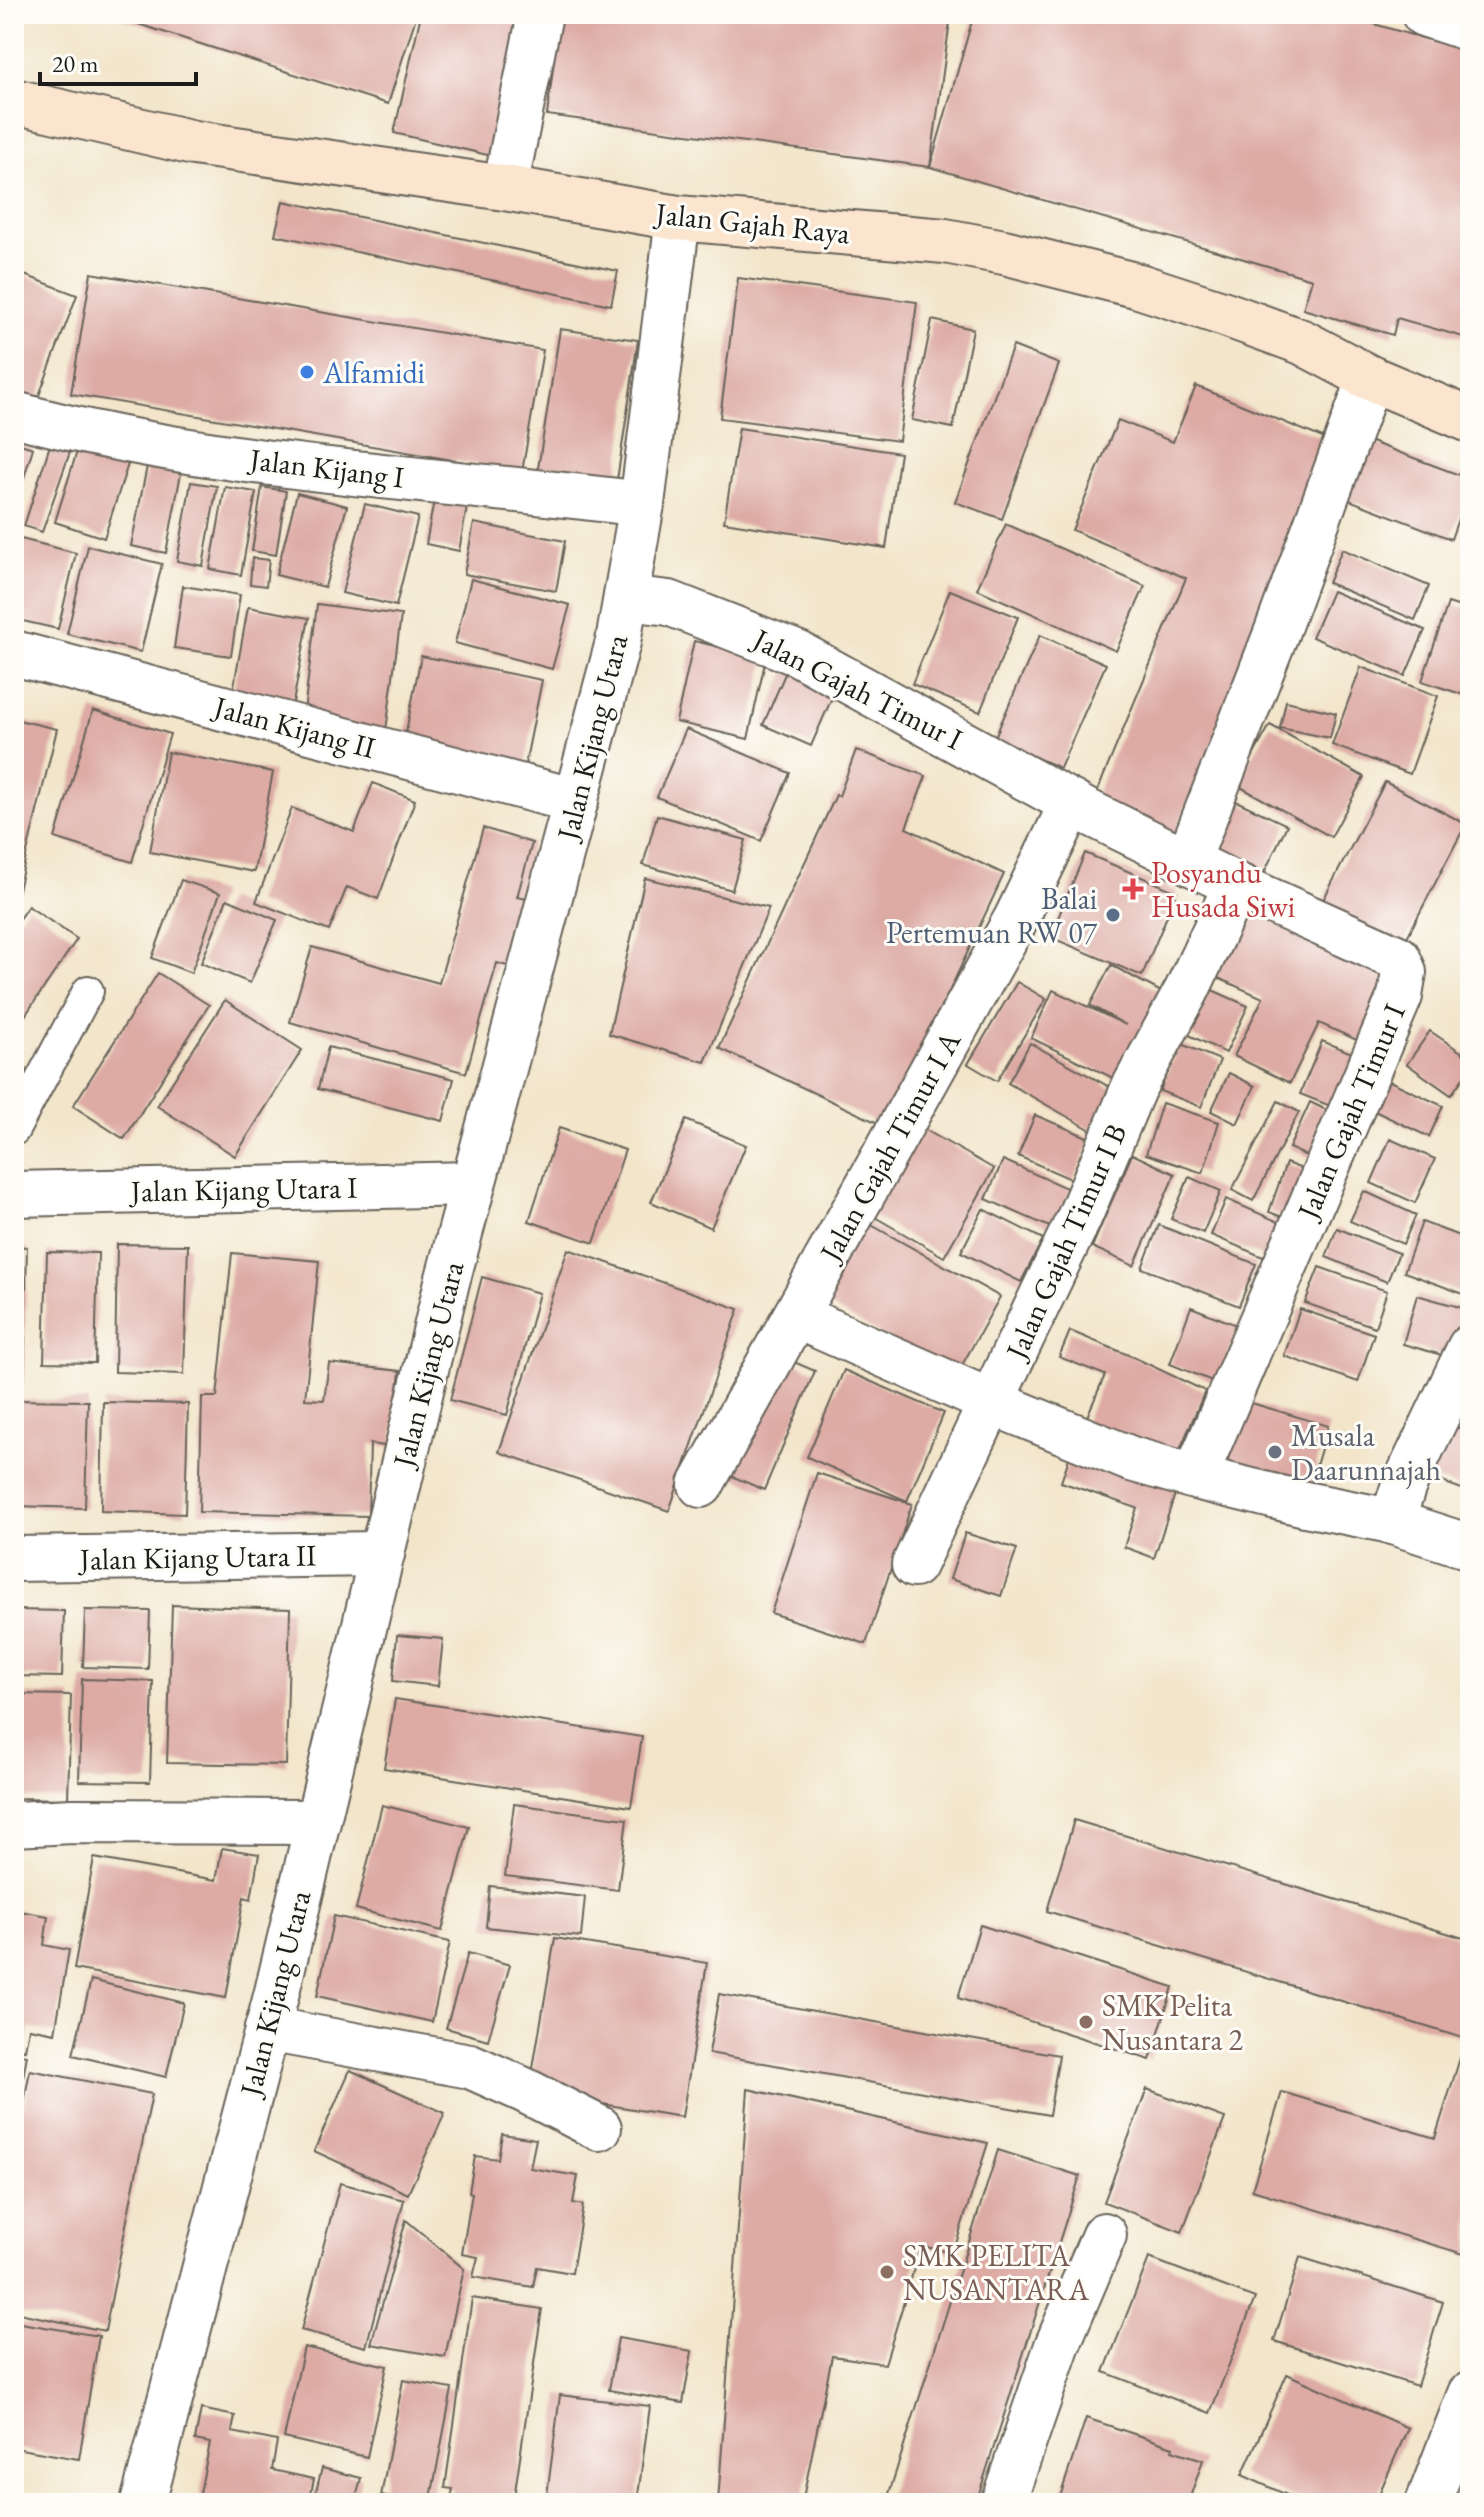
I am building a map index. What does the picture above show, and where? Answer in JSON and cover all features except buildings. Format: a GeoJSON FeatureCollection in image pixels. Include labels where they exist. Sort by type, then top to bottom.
{"type":"FeatureCollection","features":[{"type":"Feature","properties":{"kind":"main road","name":"Jalan Gajah Raya"},"geometry":{"type":"LineString","coordinates":[[14,101],[194,143],[505,188],[678,218],[945,241],[1004,252],[1139,286],[1225,314],[1302,342],[1370,378],[1470,420]]}},
{"type":"Feature","properties":{"kind":"street"},"geometry":{"type":"LineString","coordinates":[[505,188],[540,14]]}},
{"type":"Feature","properties":{"kind":"street"},"geometry":{"type":"LineString","coordinates":[[1424,14],[1469,25]]}},
{"type":"Feature","properties":{"kind":"street","name":"Jalan Kijang Utara"},"geometry":{"type":"LineString","coordinates":[[143,2503],[267,2029],[447,1282],[618,642],[642,504],[678,218]]}},
{"type":"Feature","properties":{"kind":"street"},"geometry":{"type":"LineString","coordinates":[[1188,860],[1283,616],[1370,378]]}},
{"type":"Feature","properties":{"kind":"street","name":"Jalan Kijang I"},"geometry":{"type":"LineString","coordinates":[[14,414],[50,424],[211,455],[642,504]]}},
{"type":"Feature","properties":{"kind":"street","name":"Jalan Gajah Timur I"},"geometry":{"type":"LineString","coordinates":[[626,598],[669,603],[799,654],[1072,803],[1236,885],[1398,958],[1404,972],[1400,996],[1195,1477]]}},
{"type":"Feature","properties":{"kind":"street","name":"Jalan Kijang II"},"geometry":{"type":"LineString","coordinates":[[14,653],[576,801]]}},
{"type":"Feature","properties":{"kind":"street","name":"Jalan Gajah Timur I A"},"geometry":{"type":"LineString","coordinates":[[701,1485],[1016,919],[1072,803]]}},
{"type":"Feature","properties":{"kind":"street","name":"Jalan Gajah Timur I B"},"geometry":{"type":"LineString","coordinates":[[914,1565],[1079,1218],[1133,1089],[1187,990],[1236,885]]}},
{"type":"Feature","properties":{"kind":"street","name":"Jalan Kijang Utara I"},"geometry":{"type":"LineString","coordinates":[[14,1194],[473,1184]]}},
{"type":"Feature","properties":{"kind":"street"},"geometry":{"type":"LineString","coordinates":[[796,1316],[991,1402],[1131,1459],[1195,1477],[1392,1522],[1470,1547]]}},
{"type":"Feature","properties":{"kind":"street"},"geometry":{"type":"LineString","coordinates":[[1392,1522],[1404,1485],[1470,1347]]}},
{"type":"Feature","properties":{"kind":"street","name":"Jalan Kijang Utara II"},"geometry":{"type":"LineString","coordinates":[[14,1559],[382,1554]]}},
{"type":"Feature","properties":{"kind":"street"},"geometry":{"type":"LineString","coordinates":[[14,1824],[72,1821],[318,1822]]}},
{"type":"Feature","properties":{"kind":"street"},"geometry":{"type":"LineString","coordinates":[[267,2029],[470,2066],[599,2128]]}},
{"type":"Feature","properties":{"kind":"street"},"geometry":{"type":"LineString","coordinates":[[1003,2503],[1057,2346],[1104,2235]]}},
{"type":"Feature","properties":{"kind":"street"},"geometry":{"type":"LineString","coordinates":[[1428,2503],[1470,2394]]}},
{"type":"Feature","properties":{"kind":"lane"},"geometry":{"type":"LineString","coordinates":[[14,1130],[88,991]]}},
{"type":"Feature","properties":{"kind":"place","name":"Alfamidi"},"geometry":{"type":"Point","coordinates":[307,372]}},
{"type":"Feature","properties":{"kind":"place","name":"Posyandu Husada Siwi"},"geometry":{"type":"Point","coordinates":[1133,889]}},
{"type":"Feature","properties":{"kind":"place","name":"Balai Pertemuan RW 07"},"geometry":{"type":"Point","coordinates":[1113,915]}},
{"type":"Feature","properties":{"kind":"place","name":"Musala Daarunnajah"},"geometry":{"type":"Point","coordinates":[1275,1452]}},
{"type":"Feature","properties":{"kind":"place","name":"SMK Pelita Nusantara 2"},"geometry":{"type":"Point","coordinates":[1086,2022]}},
{"type":"Feature","properties":{"kind":"place","name":"SMK PELITA NUSANTARA"},"geometry":{"type":"Point","coordinates":[887,2272]}}]}
